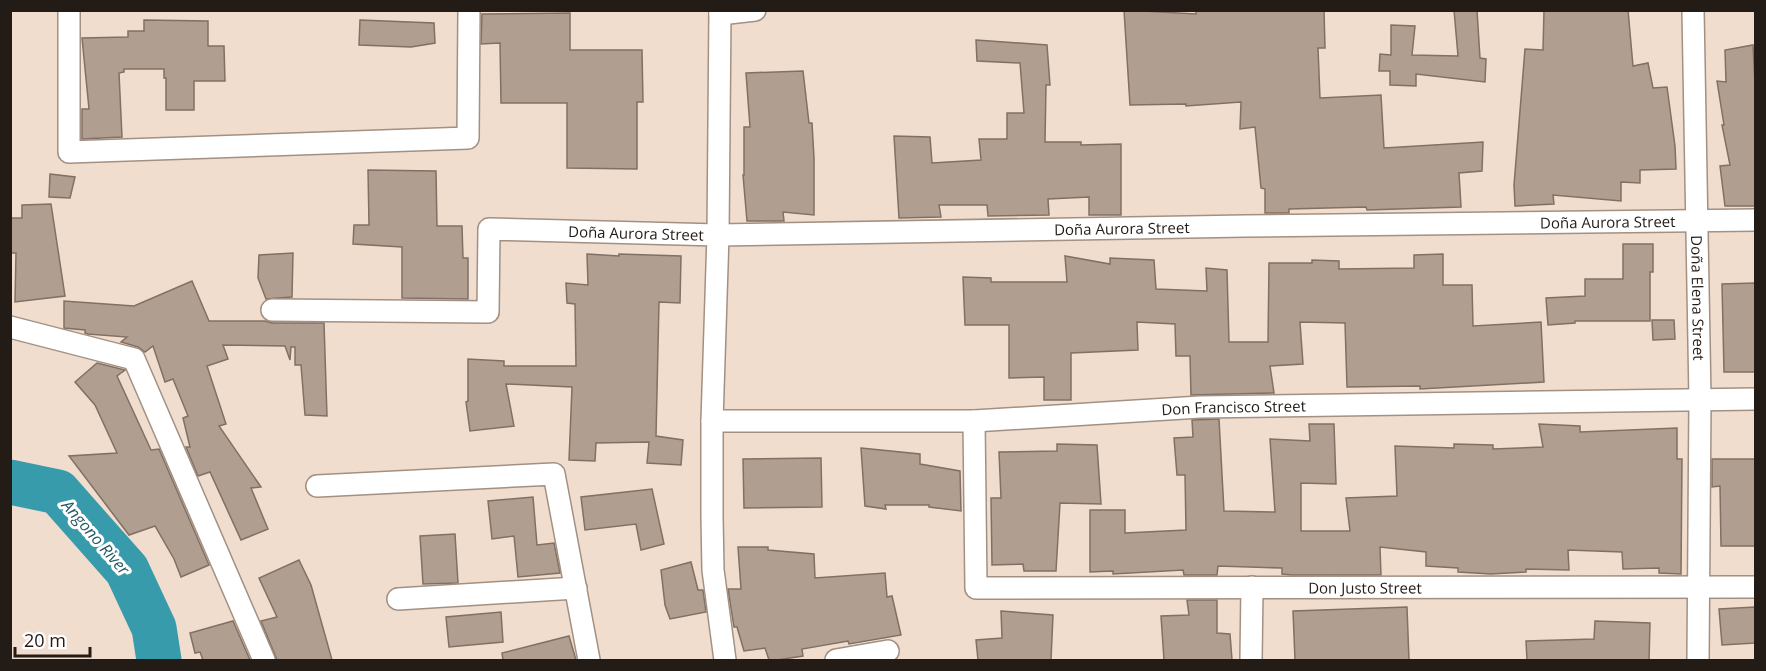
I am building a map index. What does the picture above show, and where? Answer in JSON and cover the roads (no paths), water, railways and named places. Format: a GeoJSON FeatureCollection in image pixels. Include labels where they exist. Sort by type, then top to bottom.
{"type":"FeatureCollection","features":[{"type":"Feature","properties":{"kind":"street"},"geometry":{"type":"LineString","coordinates":[[69,10],[69,152],[468,138],[469,10]]}},
{"type":"Feature","properties":{"kind":"street"},"geometry":{"type":"LineString","coordinates":[[725,660],[713,570],[712,421],[718,235],[720,12],[755,10]]}},
{"type":"Feature","properties":{"kind":"street","name":"Doña Elena Street"},"geometry":{"type":"LineString","coordinates":[[1693,10],[1700,399],[1698,660]]}},
{"type":"Feature","properties":{"kind":"street","name":"Doña Aurora Street"},"geometry":{"type":"LineString","coordinates":[[272,310],[488,312],[489,229],[718,235],[1755,220]]}},
{"type":"Feature","properties":{"kind":"street"},"geometry":{"type":"LineString","coordinates":[[10,327],[134,359],[264,660]]}},
{"type":"Feature","properties":{"kind":"street","name":"Don Francisco Street"},"geometry":{"type":"LineString","coordinates":[[712,421],[974,421],[1200,407],[1755,399]]}},
{"type":"Feature","properties":{"kind":"street","name":"Don Justo Street"},"geometry":{"type":"LineString","coordinates":[[974,421],[976,588],[1755,586]]}},
{"type":"Feature","properties":{"kind":"street"},"geometry":{"type":"LineString","coordinates":[[317,486],[554,474],[589,660]]}},
{"type":"Feature","properties":{"kind":"street"},"geometry":{"type":"LineString","coordinates":[[1251,660],[1252,587]]}},
{"type":"Feature","properties":{"kind":"street"},"geometry":{"type":"LineString","coordinates":[[398,599],[576,588]]}},
{"type":"Feature","properties":{"kind":"street"},"geometry":{"type":"LineString","coordinates":[[836,660],[888,651]]}},
{"type":"Feature","properties":{"kind":"waterway","name":"Angono River"},"geometry":{"type":"LineString","coordinates":[[10,482],[58,492],[127,570],[154,628],[159,660]]}}]}
